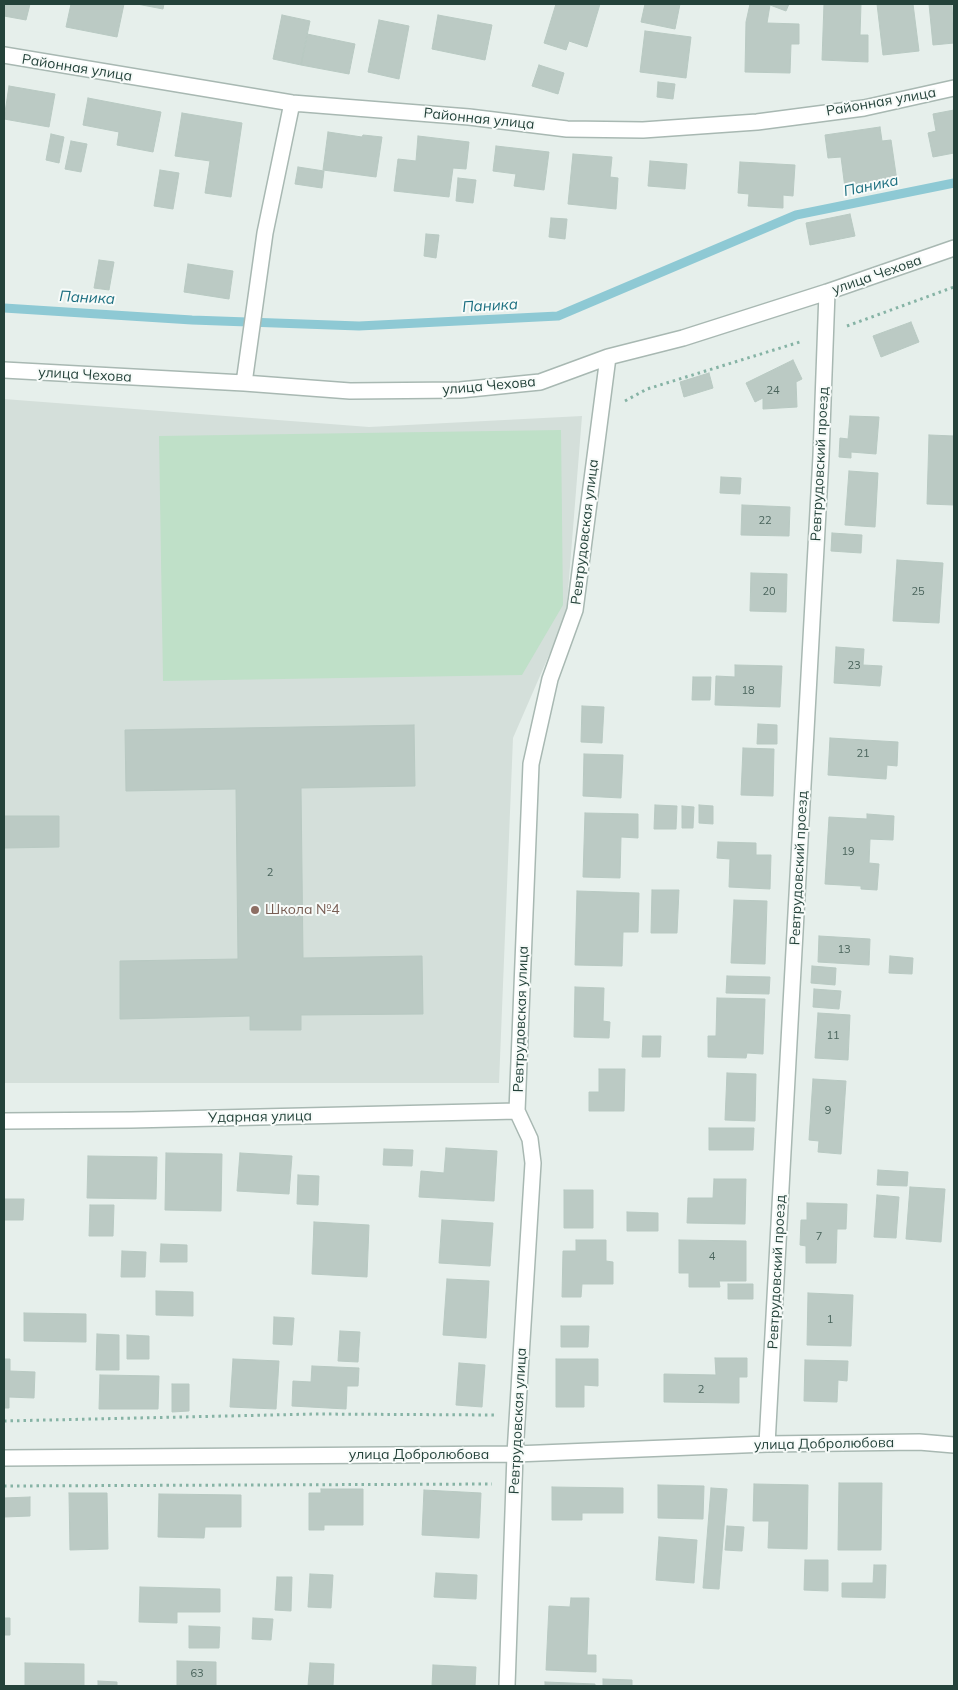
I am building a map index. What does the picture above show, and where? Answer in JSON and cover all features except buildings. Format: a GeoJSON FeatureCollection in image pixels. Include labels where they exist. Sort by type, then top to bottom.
{"type":"FeatureCollection","features":[{"type":"Feature","properties":{"kind":"street","name":"Районная улица"},"geometry":{"type":"LineString","coordinates":[[4,56],[292,103],[468,117],[567,129],[643,130],[757,122],[864,108],[954,88]]}},
{"type":"Feature","properties":{"kind":"street"},"geometry":{"type":"LineString","coordinates":[[244,383],[266,233],[292,103]]}},
{"type":"Feature","properties":{"kind":"street","name":"улица Чехова"},"geometry":{"type":"LineString","coordinates":[[4,370],[244,383],[350,391],[460,390],[540,382],[608,357],[683,338],[827,292],[954,248]]}},
{"type":"Feature","properties":{"kind":"street","name":"Ревтрудовский проезд"},"geometry":{"type":"LineString","coordinates":[[767,1444],[820,476],[827,292]]}},
{"type":"Feature","properties":{"kind":"street","name":"Ревтрудовская улица"},"geometry":{"type":"LineString","coordinates":[[508,1686],[515,1454],[533,1163],[530,1139],[517,1111],[531,764],[550,679],[575,610],[608,357]]}},
{"type":"Feature","properties":{"kind":"street","name":"Ударная улица"},"geometry":{"type":"LineString","coordinates":[[4,1121],[141,1120],[517,1111]]}},
{"type":"Feature","properties":{"kind":"street","name":"улица Добролюбова"},"geometry":{"type":"LineString","coordinates":[[4,1458],[515,1454],[767,1444],[919,1442],[954,1445]]}},
{"type":"Feature","properties":{"kind":"path"},"geometry":{"type":"LineString","coordinates":[[600,415],[647,389],[825,334],[954,287]]}},
{"type":"Feature","properties":{"kind":"path"},"geometry":{"type":"LineString","coordinates":[[4,1421],[315,1414],[518,1415]]}},
{"type":"Feature","properties":{"kind":"path"},"geometry":{"type":"LineString","coordinates":[[4,1486],[515,1484]]}},
{"type":"Feature","properties":{"kind":"shaded area","name":"Школа №4"},"geometry":{"type":"Polygon","coordinates":[[[4,399],[369,427],[582,416],[566,616],[513,738],[499,1083],[4,1083],[4,399]]]}},
{"type":"Feature","properties":{"kind":"green space"},"geometry":{"type":"Polygon","coordinates":[[[561,430],[563,605],[522,675],[163,681],[159,436],[561,430]]]}},
{"type":"Feature","properties":{"kind":"waterway","name":"Паника"},"geometry":{"type":"LineString","coordinates":[[4,308],[192,320],[359,326],[558,316],[796,215],[954,183]]}},
{"type":"Feature","properties":{"kind":"place","name":"Школа №4"},"geometry":{"type":"Point","coordinates":[255,910]}}]}
